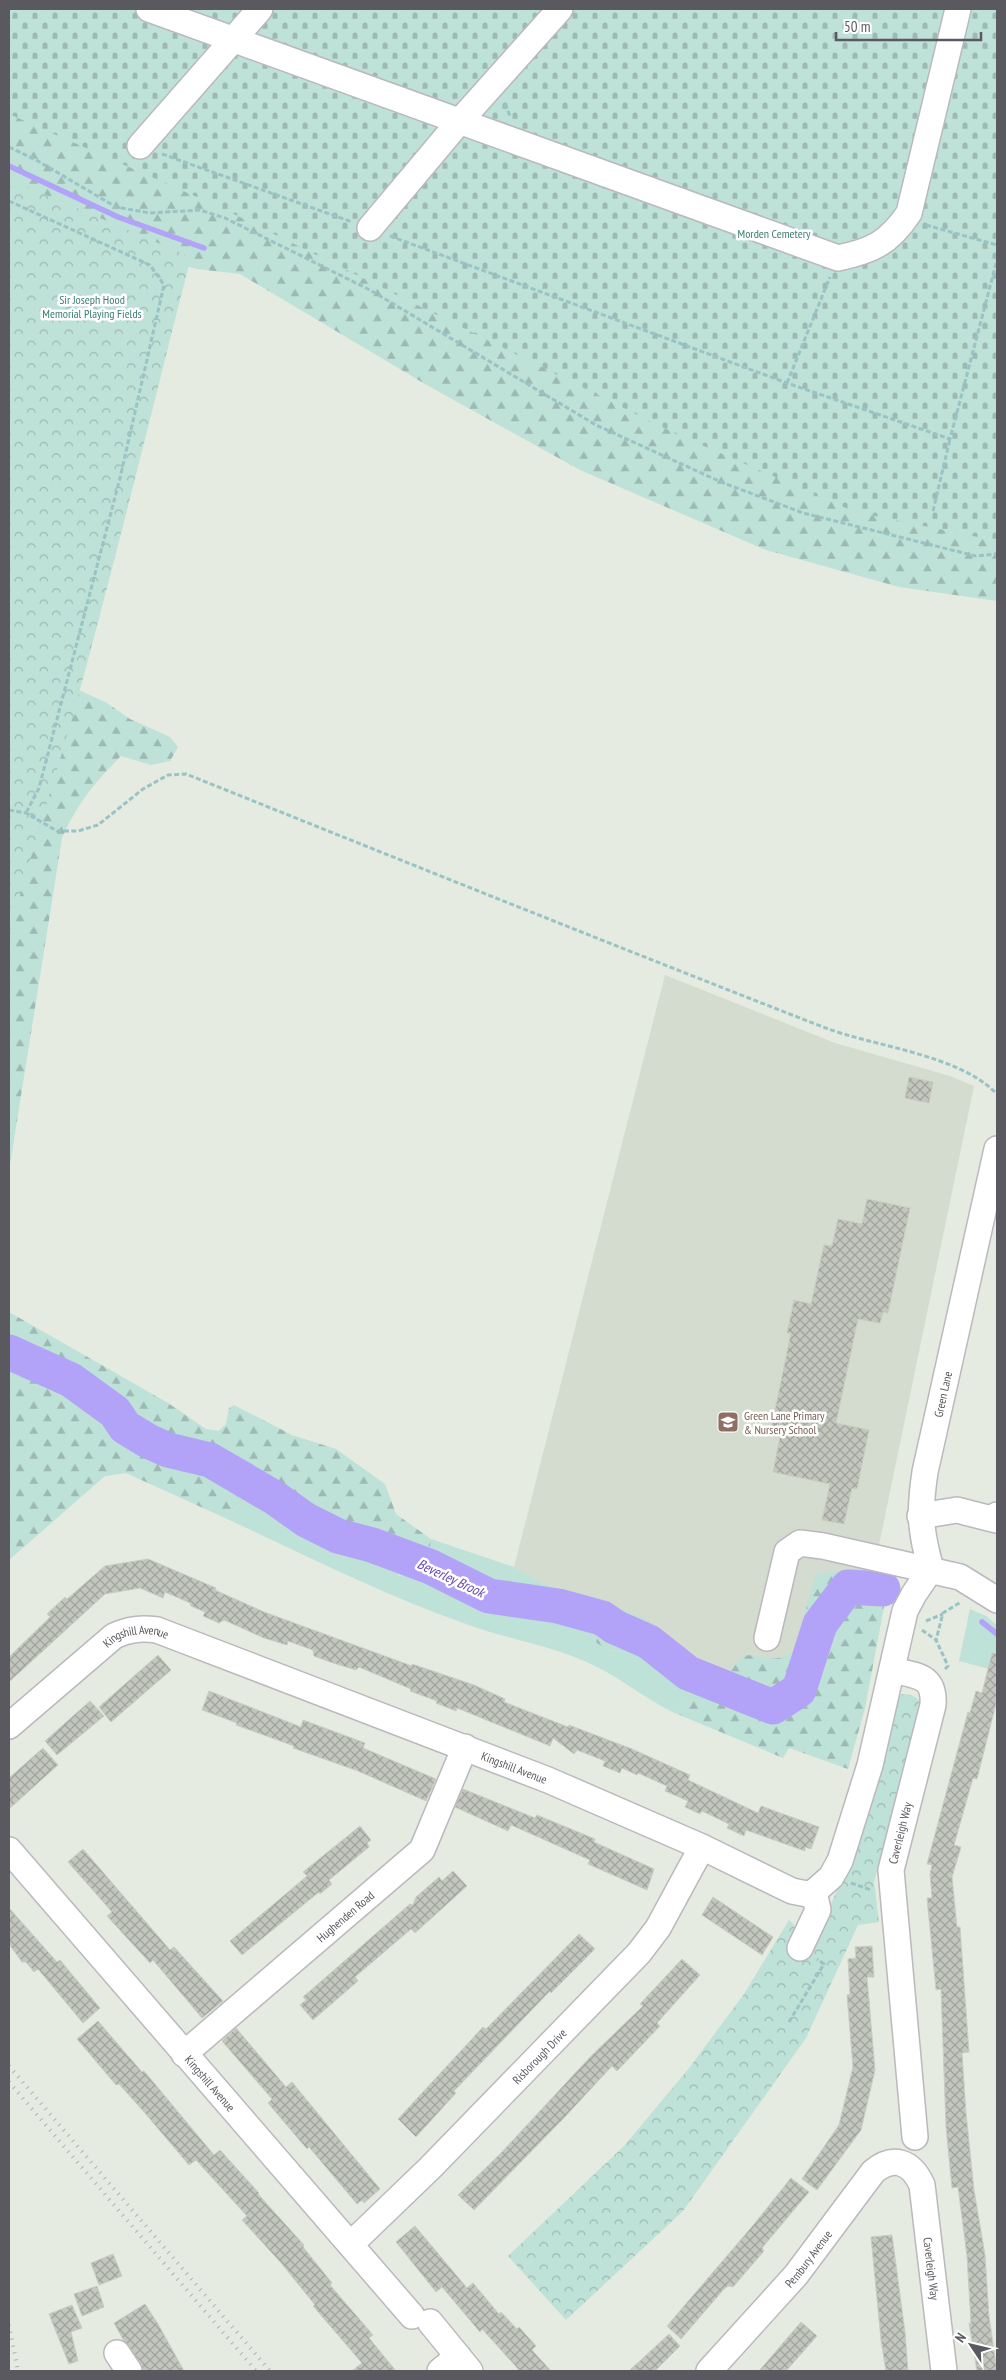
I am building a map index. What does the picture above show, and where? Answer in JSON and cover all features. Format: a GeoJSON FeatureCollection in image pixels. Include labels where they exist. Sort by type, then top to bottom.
{"type":"FeatureCollection","features":[{"type":"Feature","properties":{"kind":"street"},"geometry":{"type":"LineString","coordinates":[[149,9],[838,258],[873,249],[899,228],[909,213],[958,9]]}},
{"type":"Feature","properties":{"kind":"street"},"geometry":{"type":"LineString","coordinates":[[140,146],[260,9]]}},
{"type":"Feature","properties":{"kind":"street"},"geometry":{"type":"LineString","coordinates":[[370,228],[459,122],[560,9]]}},
{"type":"Feature","properties":{"kind":"street","name":"Green Lane"},"geometry":{"type":"LineString","coordinates":[[931,1570],[923,1542],[920,1516],[929,1448],[997,1149]]}},
{"type":"Feature","properties":{"kind":"street"},"geometry":{"type":"LineString","coordinates":[[920,1516],[957,1510],[996,1520],[997,1514]]}},
{"type":"Feature","properties":{"kind":"street"},"geometry":{"type":"LineString","coordinates":[[766,1638],[787,1552],[800,1543],[960,1577],[997,1600]]}},
{"type":"Feature","properties":{"kind":"street"},"geometry":{"type":"LineString","coordinates":[[800,1948],[818,1910],[823,1884],[848,1839],[870,1765],[905,1611],[914,1594],[931,1570]]}},
{"type":"Feature","properties":{"kind":"street","name":"Kingshill Avenue"},"geometry":{"type":"LineString","coordinates":[[9,1726],[114,1636],[128,1630],[142,1628],[157,1630],[548,1780],[702,1848],[792,1891],[807,1894],[823,1884]]}},
{"type":"Feature","properties":{"kind":"street"},"geometry":{"type":"LineString","coordinates":[[892,1670],[915,1675],[931,1684]]}},
{"type":"Feature","properties":{"kind":"street","name":"Caverleigh Way"},"geometry":{"type":"LineString","coordinates":[[915,2137],[891,1870],[892,1859],[933,1705],[934,1691],[931,1684]]}},
{"type":"Feature","properties":{"kind":"street","name":"Hughenden Road"},"geometry":{"type":"LineString","coordinates":[[184,2054],[422,1850],[465,1747]]}},
{"type":"Feature","properties":{"kind":"street","name":"Risborough Drive"},"geometry":{"type":"LineString","coordinates":[[351,2244],[430,2168],[639,1953],[658,1928],[702,1848]]}},
{"type":"Feature","properties":{"kind":"street","name":"Kingshill Avenue"},"geometry":{"type":"LineString","coordinates":[[9,1850],[184,2054],[351,2244],[421,2319],[456,2366]]}},
{"type":"Feature","properties":{"kind":"street","name":"Pembury Avenue"},"geometry":{"type":"LineString","coordinates":[[709,2371],[796,2275],[873,2172],[889,2162],[904,2164],[911,2168]]}},
{"type":"Feature","properties":{"kind":"street","name":"Caverleigh Way"},"geometry":{"type":"LineString","coordinates":[[911,2168],[922,2185],[944,2371]]}},
{"type":"Feature","properties":{"kind":"path"},"geometry":{"type":"LineString","coordinates":[[504,102],[511,118]]}},
{"type":"Feature","properties":{"kind":"path"},"geometry":{"type":"LineString","coordinates":[[140,146],[370,228],[787,383],[950,440]]}},
{"type":"Feature","properties":{"kind":"path"},"geometry":{"type":"LineString","coordinates":[[9,148],[38,161],[116,207],[150,213],[200,210],[225,218],[370,290],[596,424],[721,482],[803,513],[976,556],[997,554]]}},
{"type":"Feature","properties":{"kind":"path"},"geometry":{"type":"LineString","coordinates":[[9,201],[150,265],[164,285],[120,478],[40,788],[26,813]]}},
{"type":"Feature","properties":{"kind":"path"},"geometry":{"type":"LineString","coordinates":[[906,219],[997,245]]}},
{"type":"Feature","properties":{"kind":"path"},"geometry":{"type":"LineString","coordinates":[[787,383],[838,258]]}},
{"type":"Feature","properties":{"kind":"path"},"geometry":{"type":"LineString","coordinates":[[933,511],[997,260]]}},
{"type":"Feature","properties":{"kind":"path"},"geometry":{"type":"LineString","coordinates":[[9,810],[26,813],[57,831],[78,831],[98,825],[143,789],[168,775],[186,774],[834,1031],[949,1064],[975,1076],[997,1094]]}},
{"type":"Feature","properties":{"kind":"path"},"geometry":{"type":"LineString","coordinates":[[922,1622],[944,1613],[962,1602],[973,1584]]}},
{"type":"Feature","properties":{"kind":"path"},"geometry":{"type":"LineString","coordinates":[[931,1684],[948,1666],[936,1640],[944,1613]]}},
{"type":"Feature","properties":{"kind":"path"},"geometry":{"type":"LineString","coordinates":[[823,1884],[877,1892],[879,1898],[894,1901]]}},
{"type":"Feature","properties":{"kind":"path"},"geometry":{"type":"LineString","coordinates":[[789,2022],[824,1964],[800,1948]]}},
{"type":"Feature","properties":{"kind":"shaded area","name":"Green Lane Primary & Nursery School"},"geometry":{"type":"Polygon","coordinates":[[[665,975],[835,1043],[950,1076],[974,1086],[879,1545],[873,1545],[865,1576],[818,1574],[796,1649],[787,1661],[726,1678],[666,1651],[514,1567],[665,975]]]}},
{"type":"Feature","properties":{"kind":"green space","name":"Morden Cemetery"},"geometry":{"type":"Polygon","coordinates":[[[9,9],[997,9],[997,541],[855,512],[672,432],[224,209],[9,114],[9,9]]]}},
{"type":"Feature","properties":{"kind":"green space"},"geometry":{"type":"Polygon","coordinates":[[[9,110],[997,535],[997,601],[899,587],[766,550],[580,470],[425,384],[240,274],[197,269],[169,262],[9,193],[9,110]]]}},
{"type":"Feature","properties":{"kind":"green space","name":"Sir Joseph Hood Memorial Playing Fields"},"geometry":{"type":"Polygon","coordinates":[[[9,179],[191,257],[89,658],[9,937],[9,179]]]}},
{"type":"Feature","properties":{"kind":"green space"},"geometry":{"type":"Polygon","coordinates":[[[72,687],[107,703],[130,719],[170,737],[178,747],[170,761],[151,765],[121,756],[87,794],[62,838],[9,1171],[9,825],[72,687]]]}},
{"type":"Feature","properties":{"kind":"green space"},"geometry":{"type":"Polygon","coordinates":[[[9,1312],[168,1403],[206,1429],[219,1431],[226,1424],[229,1408],[234,1405],[292,1435],[336,1449],[385,1484],[396,1514],[431,1539],[429,1557],[422,1575],[403,1576],[396,1572],[372,1546],[356,1538],[331,1532],[283,1498],[266,1493],[254,1495],[244,1501],[225,1518],[126,1473],[105,1476],[9,1560],[9,1312]]]}},
{"type":"Feature","properties":{"kind":"green space"},"geometry":{"type":"Polygon","coordinates":[[[266,1492],[289,1503],[332,1533],[365,1541],[400,1576],[429,1557],[431,1539],[514,1567],[603,1616],[601,1619],[609,1650],[636,1653],[646,1658],[659,1673],[690,1684],[689,1693],[677,1714],[606,1672],[580,1659],[438,1614],[225,1518],[251,1495],[266,1492]]]}},
{"type":"Feature","properties":{"kind":"green space"},"geometry":{"type":"Polygon","coordinates":[[[862,1568],[884,1581],[888,1586],[865,1708],[848,1769],[789,1748],[783,1758],[677,1714],[689,1693],[689,1684],[659,1673],[646,1658],[636,1653],[609,1650],[597,1643],[594,1635],[593,1629],[597,1621],[613,1606],[647,1620],[662,1631],[662,1643],[665,1650],[722,1677],[728,1676],[737,1663],[748,1655],[770,1659],[785,1656],[794,1651],[816,1574],[862,1568]]]}},
{"type":"Feature","properties":{"kind":"green space"},"geometry":{"type":"Polygon","coordinates":[[[970,1609],[986,1616],[997,1625],[997,1671],[959,1661],[970,1609]]]}},
{"type":"Feature","properties":{"kind":"green space"},"geometry":{"type":"Polygon","coordinates":[[[902,1694],[916,1698],[920,1703],[922,1711],[874,1882],[879,1922],[858,1925],[806,2038],[683,2211],[566,2320],[508,2256],[624,2146],[690,2067],[744,1994],[789,1920],[794,1925],[795,1935],[829,1908],[844,1875],[898,1697],[902,1694]]]}},
{"type":"Feature","properties":{"kind":"building"},"geometry":{"type":"Polygon","coordinates":[[[909,1077],[933,1082],[929,1103],[905,1098],[909,1077]]]}},
{"type":"Feature","properties":{"kind":"building"},"geometry":{"type":"Polygon","coordinates":[[[867,1199],[910,1208],[888,1313],[883,1312],[880,1323],[858,1319],[836,1423],[869,1430],[857,1489],[852,1488],[844,1524],[822,1520],[830,1484],[773,1472],[780,1437],[770,1434],[791,1333],[787,1333],[794,1300],[811,1304],[824,1245],[832,1246],[838,1219],[862,1224],[867,1199]]]}},
{"type":"Feature","properties":{"kind":"building"},"geometry":{"type":"Polygon","coordinates":[[[148,1559],[216,1588],[215,1590],[264,1612],[412,1666],[412,1664],[474,1685],[505,1699],[504,1702],[632,1749],[690,1775],[688,1780],[758,1813],[761,1806],[819,1827],[811,1849],[805,1847],[805,1851],[746,1830],[744,1836],[727,1828],[729,1824],[702,1811],[700,1814],[685,1807],[688,1801],[665,1791],[667,1786],[638,1773],[637,1775],[622,1768],[620,1773],[603,1766],[605,1761],[577,1750],[574,1754],[553,1738],[550,1746],[457,1708],[456,1711],[436,1703],[437,1701],[410,1691],[411,1689],[359,1667],[356,1670],[314,1656],[313,1650],[288,1641],[287,1645],[264,1638],[224,1620],[219,1623],[203,1616],[205,1612],[191,1606],[190,1603],[165,1592],[163,1598],[140,1588],[105,1594],[9,1682],[9,1657],[50,1617],[47,1614],[65,1597],[67,1599],[105,1566],[148,1559]]]}},
{"type":"Feature","properties":{"kind":"building"},"geometry":{"type":"Polygon","coordinates":[[[992,1653],[997,1654],[997,1700],[977,1779],[973,1778],[954,1845],[961,1847],[952,1877],[957,1927],[960,1927],[969,2052],[962,2053],[966,2113],[974,2190],[985,2255],[989,2316],[997,2371],[977,2371],[969,2323],[971,2323],[967,2256],[958,2187],[952,2188],[946,2127],[941,1989],[936,1990],[927,1898],[932,1898],[930,1874],[932,1865],[927,1864],[968,1712],[970,1713],[976,1691],[982,1693],[992,1653]]]}},
{"type":"Feature","properties":{"kind":"building"},"geometry":{"type":"Polygon","coordinates":[[[158,1655],[171,1670],[111,1722],[99,1707],[158,1655]]]}},
{"type":"Feature","properties":{"kind":"building"},"geometry":{"type":"Polygon","coordinates":[[[209,1691],[301,1727],[303,1720],[365,1743],[363,1748],[436,1779],[426,1801],[358,1771],[293,1748],[294,1746],[236,1725],[237,1723],[202,1710],[209,1691]]]}},
{"type":"Feature","properties":{"kind":"building"},"geometry":{"type":"Polygon","coordinates":[[[90,1701],[104,1716],[57,1755],[45,1741],[90,1701]]]}},
{"type":"Feature","properties":{"kind":"building"},"geometry":{"type":"Polygon","coordinates":[[[43,1748],[58,1765],[9,1809],[9,1778],[43,1748]]]}},
{"type":"Feature","properties":{"kind":"building"},"geometry":{"type":"Polygon","coordinates":[[[463,1789],[535,1818],[537,1815],[595,1839],[594,1842],[654,1869],[647,1890],[588,1864],[590,1860],[511,1825],[508,1831],[455,1807],[463,1789]]]}},
{"type":"Feature","properties":{"kind":"building"},"geometry":{"type":"Polygon","coordinates":[[[360,1826],[371,1840],[367,1843],[369,1847],[329,1880],[332,1884],[320,1894],[319,1892],[242,1955],[230,1941],[307,1876],[303,1872],[360,1826]]]}},
{"type":"Feature","properties":{"kind":"building"},"geometry":{"type":"Polygon","coordinates":[[[83,1849],[170,1950],[174,1947],[223,2001],[202,2018],[153,1960],[150,1963],[107,1916],[112,1912],[68,1862],[83,1849]]]}},
{"type":"Feature","properties":{"kind":"building"},"geometry":{"type":"Polygon","coordinates":[[[453,1871],[467,1886],[415,1933],[411,1929],[355,1977],[358,1981],[313,2020],[300,2005],[306,2000],[303,1997],[410,1904],[413,1905],[416,1897],[439,1877],[442,1881],[453,1871]]]}},
{"type":"Feature","properties":{"kind":"building"},"geometry":{"type":"Polygon","coordinates":[[[713,1897],[773,1937],[762,1955],[702,1915],[713,1897]]]}},
{"type":"Feature","properties":{"kind":"building"},"geometry":{"type":"Polygon","coordinates":[[[9,1908],[57,1962],[60,1960],[100,2008],[83,2023],[38,1969],[34,1972],[26,1962],[22,1962],[9,1944],[9,1908]]]}},
{"type":"Feature","properties":{"kind":"building"},"geometry":{"type":"Polygon","coordinates":[[[579,1934],[595,1949],[551,1993],[550,1991],[454,2091],[456,2093],[416,2137],[398,2119],[483,2027],[486,2029],[579,1934]]]}},
{"type":"Feature","properties":{"kind":"building"},"geometry":{"type":"Polygon","coordinates":[[[872,1946],[874,1977],[867,1977],[875,2070],[861,2130],[817,2190],[802,2179],[839,2125],[853,2067],[847,1995],[850,1994],[848,1959],[856,1958],[855,1947],[872,1946]]]}},
{"type":"Feature","properties":{"kind":"building"},"geometry":{"type":"Polygon","coordinates":[[[682,1959],[700,1975],[657,2023],[660,2026],[617,2071],[612,2066],[474,2210],[458,2195],[501,2153],[591,2056],[643,2006],[640,2004],[682,1959]]]}},
{"type":"Feature","properties":{"kind":"building"},"geometry":{"type":"Polygon","coordinates":[[[98,2021],[142,2072],[144,2071],[214,2155],[220,2150],[304,2245],[303,2247],[332,2283],[330,2285],[373,2335],[369,2338],[396,2371],[352,2371],[362,2363],[313,2306],[315,2305],[282,2264],[242,2220],[247,2216],[196,2160],[189,2165],[144,2112],[119,2084],[116,2085],[77,2039],[98,2021]]]}},
{"type":"Feature","properties":{"kind":"building"},"geometry":{"type":"Polygon","coordinates":[[[236,2028],[286,2087],[292,2082],[380,2189],[364,2203],[362,2200],[357,2204],[309,2147],[307,2149],[268,2103],[272,2099],[222,2041],[236,2028]]]}},
{"type":"Feature","properties":{"kind":"building"},"geometry":{"type":"Polygon","coordinates":[[[791,2178],[809,2192],[762,2248],[764,2251],[733,2287],[728,2286],[724,2289],[681,2339],[667,2326],[791,2178]]]}},
{"type":"Feature","properties":{"kind":"building"},"geometry":{"type":"Polygon","coordinates":[[[415,2226],[467,2288],[473,2283],[499,2314],[501,2312],[517,2329],[519,2327],[536,2346],[532,2350],[551,2371],[520,2371],[482,2329],[480,2332],[442,2287],[436,2292],[396,2242],[415,2226]]]}},
{"type":"Feature","properties":{"kind":"building"},"geometry":{"type":"Polygon","coordinates":[[[892,2235],[905,2332],[908,2371],[886,2371],[881,2340],[871,2237],[892,2235]]]}},
{"type":"Feature","properties":{"kind":"building"},"geometry":{"type":"Polygon","coordinates":[[[113,2254],[122,2276],[99,2285],[91,2263],[113,2254]]]}},
{"type":"Feature","properties":{"kind":"building"},"geometry":{"type":"Polygon","coordinates":[[[97,2286],[104,2307],[82,2316],[74,2294],[97,2286]]]}},
{"type":"Feature","properties":{"kind":"building"},"geometry":{"type":"Polygon","coordinates":[[[145,2304],[184,2371],[143,2371],[141,2363],[124,2341],[114,2323],[145,2304]]]}},
{"type":"Feature","properties":{"kind":"building"},"geometry":{"type":"Polygon","coordinates":[[[72,2305],[82,2328],[71,2332],[78,2361],[69,2364],[49,2314],[72,2305]]]}},
{"type":"Feature","properties":{"kind":"building"},"geometry":{"type":"Polygon","coordinates":[[[801,2322],[817,2336],[786,2371],[759,2371],[801,2322]]]}},
{"type":"Feature","properties":{"kind":"building"},"geometry":{"type":"Polygon","coordinates":[[[669,2334],[680,2346],[655,2371],[629,2371],[669,2334]]]}},
{"type":"Feature","properties":{"kind":"waterway"},"geometry":{"type":"LineString","coordinates":[[9,166],[118,217],[204,248]]}},
{"type":"Feature","properties":{"kind":"waterway","name":"Beverley Brook"},"geometry":{"type":"LineString","coordinates":[[9,1352],[71,1380],[115,1412],[125,1427],[148,1441],[168,1450],[210,1460],[275,1498],[306,1520],[338,1536],[372,1545],[431,1567],[489,1596],[558,1606],[602,1618],[615,1627],[649,1642],[688,1673],[773,1707],[799,1690],[820,1624],[848,1587],[883,1589]]}},
{"type":"Feature","properties":{"kind":"waterway","name":"Beverley Brook"},"geometry":{"type":"LineString","coordinates":[[982,1622],[997,1634]]}},
{"type":"Feature","properties":{"kind":"railway"},"geometry":{"type":"LineString","coordinates":[[9,2066],[270,2371]]}},
{"type":"Feature","properties":{"kind":"railway"},"geometry":{"type":"LineString","coordinates":[[9,2082],[256,2371]]}},
{"type":"Feature","properties":{"kind":"railway"},"geometry":{"type":"LineString","coordinates":[[9,2325],[18,2371]]}},
{"type":"Feature","properties":{"kind":"place","name":"Green Lane Primary & Nursery School"},"geometry":{"type":"Point","coordinates":[728,1422]}}]}
